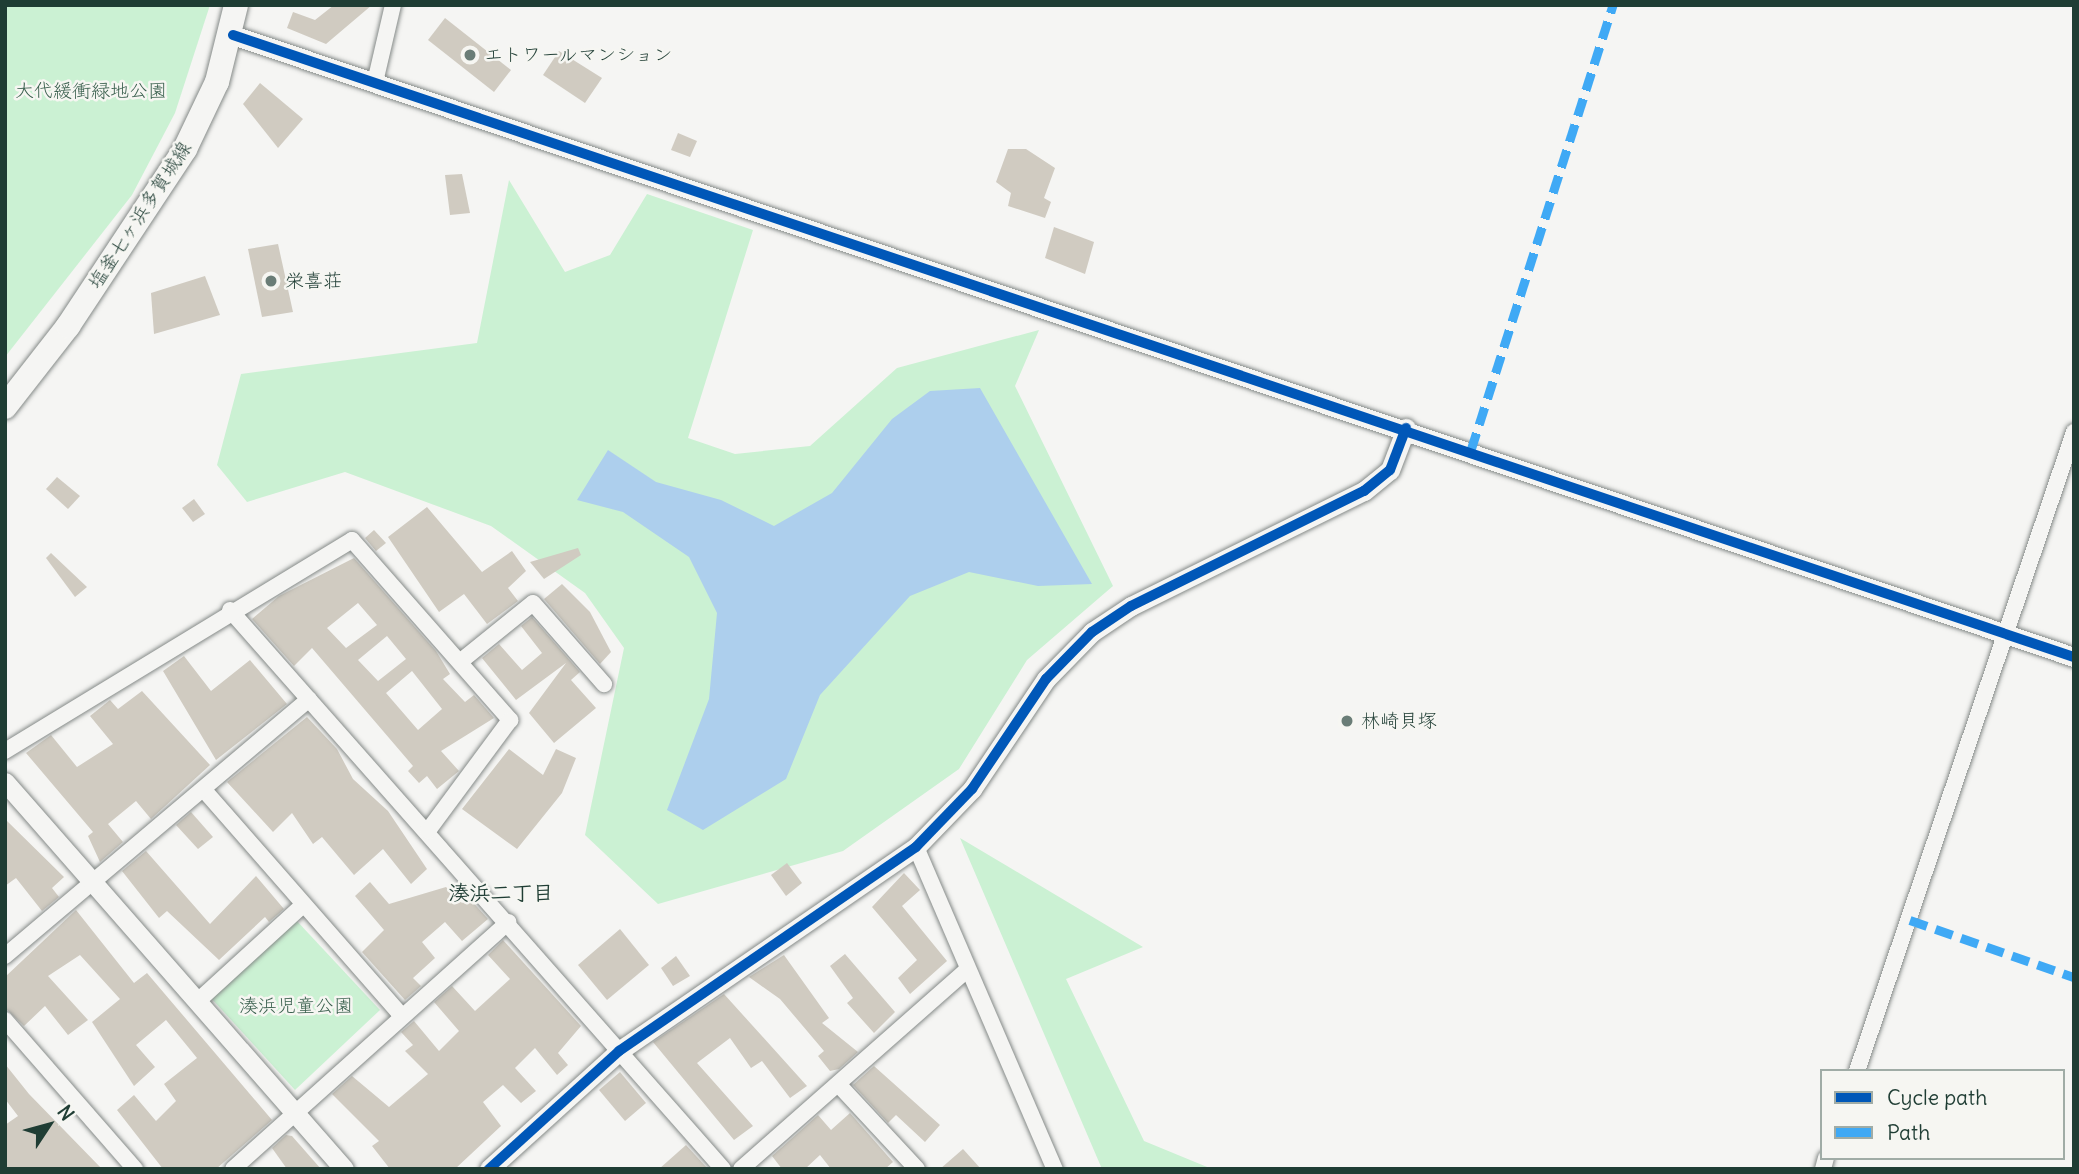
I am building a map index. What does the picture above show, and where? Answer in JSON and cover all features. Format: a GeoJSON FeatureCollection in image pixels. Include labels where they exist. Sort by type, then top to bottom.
{"type":"FeatureCollection","features":[{"type":"Feature","properties":{"kind":"main road","name":"塩釜七ヶ浜多賀城線"},"geometry":{"type":"LineString","coordinates":[[5,407],[179,159],[233,35],[236,5]]}},
{"type":"Feature","properties":{"kind":"street"},"geometry":{"type":"LineString","coordinates":[[376,78],[393,5]]}},
{"type":"Feature","properties":{"kind":"street"},"geometry":{"type":"LineString","coordinates":[[233,35],[376,78],[2074,657]]}},
{"type":"Feature","properties":{"kind":"street"},"geometry":{"type":"LineString","coordinates":[[489,1169],[619,1051],[916,847],[971,789],[1046,680],[1084,639],[1131,606],[1364,491],[1390,470],[1406,428]]}},
{"type":"Feature","properties":{"kind":"street"},"geometry":{"type":"LineString","coordinates":[[1858,1069],[2074,432]]}},
{"type":"Feature","properties":{"kind":"street"},"geometry":{"type":"LineString","coordinates":[[5,751],[230,610],[352,540],[510,720],[428,831]]}},
{"type":"Feature","properties":{"kind":"street"},"geometry":{"type":"LineString","coordinates":[[461,661],[533,603],[604,684]]}},
{"type":"Feature","properties":{"kind":"street"},"geometry":{"type":"LineString","coordinates":[[230,610],[428,831],[723,1169]]}},
{"type":"Feature","properties":{"kind":"street"},"geometry":{"type":"LineString","coordinates":[[5,957],[309,699]]}},
{"type":"Feature","properties":{"kind":"street"},"geometry":{"type":"LineString","coordinates":[[5,782],[91,885],[200,1000],[344,1169]]}},
{"type":"Feature","properties":{"kind":"street"},"geometry":{"type":"LineString","coordinates":[[204,790],[401,1016]]}},
{"type":"Feature","properties":{"kind":"street"},"geometry":{"type":"LineString","coordinates":[[916,847],[967,971],[1055,1169]]}},
{"type":"Feature","properties":{"kind":"street"},"geometry":{"type":"LineString","coordinates":[[200,1000],[303,905]]}},
{"type":"Feature","properties":{"kind":"street"},"geometry":{"type":"LineString","coordinates":[[233,1169],[297,1115],[401,1016],[508,922]]}},
{"type":"Feature","properties":{"kind":"street"},"geometry":{"type":"LineString","coordinates":[[741,1169],[967,971]]}},
{"type":"Feature","properties":{"kind":"street"},"geometry":{"type":"LineString","coordinates":[[5,1020],[135,1169]]}},
{"type":"Feature","properties":{"kind":"street"},"geometry":{"type":"LineString","coordinates":[[838,1084],[916,1169]]}},
{"type":"Feature","properties":{"kind":"green space","name":"大代緩衝緑地公園"},"geometry":{"type":"Polygon","coordinates":[[[5,5],[210,5],[175,113],[132,195],[5,357],[5,5]]]}},
{"type":"Feature","properties":{"kind":"green space"},"geometry":{"type":"Polygon","coordinates":[[[509,180],[565,272],[610,255],[647,194],[753,230],[688,438],[735,454],[810,446],[897,368],[1039,330],[1015,386],[1113,586],[1027,660],[959,769],[843,851],[658,904],[585,835],[624,648],[585,593],[491,526],[345,472],[247,502],[217,465],[241,374],[477,343],[509,180]]]}},
{"type":"Feature","properties":{"kind":"green space"},"geometry":{"type":"Polygon","coordinates":[[[960,838],[1143,947],[1066,979],[1144,1141],[1212,1169],[1102,1169],[960,838]]]}},
{"type":"Feature","properties":{"kind":"green space","name":"湊浜児童公園"},"geometry":{"type":"Polygon","coordinates":[[[296,920],[380,1010],[295,1090],[211,998],[296,920]]]}},
{"type":"Feature","properties":{"kind":"water"},"geometry":{"type":"Polygon","coordinates":[[[980,388],[1092,584],[1038,586],[969,572],[910,596],[820,695],[786,779],[703,830],[667,810],[709,699],[717,613],[689,557],[623,512],[577,500],[608,450],[656,482],[721,500],[774,526],[832,493],[892,419],[930,391],[980,388]]]}},
{"type":"Feature","properties":{"kind":"building"},"geometry":{"type":"Polygon","coordinates":[[[334,5],[372,5],[326,44],[287,28],[293,12],[315,20],[334,5]]]}},
{"type":"Feature","properties":{"kind":"building","name":"エトワールマンション"},"geometry":{"type":"Polygon","coordinates":[[[445,18],[511,70],[494,92],[428,40],[445,18]]]}},
{"type":"Feature","properties":{"kind":"building"},"geometry":{"type":"Polygon","coordinates":[[[559,51],[602,78],[585,103],[543,75],[559,51]]]}},
{"type":"Feature","properties":{"kind":"building"},"geometry":{"type":"Polygon","coordinates":[[[260,83],[303,119],[278,148],[243,104],[260,83]]]}},
{"type":"Feature","properties":{"kind":"building"},"geometry":{"type":"Polygon","coordinates":[[[678,133],[697,141],[690,157],[671,150],[678,133]]]}},
{"type":"Feature","properties":{"kind":"building"},"geometry":{"type":"Polygon","coordinates":[[[1008,149],[1026,149],[1055,168],[1044,198],[1051,202],[1045,218],[1008,206],[1011,193],[996,182],[1008,149]]]}},
{"type":"Feature","properties":{"kind":"building"},"geometry":{"type":"Polygon","coordinates":[[[462,174],[470,213],[450,215],[445,175],[462,174]]]}},
{"type":"Feature","properties":{"kind":"building"},"geometry":{"type":"Polygon","coordinates":[[[1054,227],[1094,242],[1085,274],[1045,258],[1054,227]]]}},
{"type":"Feature","properties":{"kind":"building","name":"栄喜荘"},"geometry":{"type":"Polygon","coordinates":[[[278,244],[293,312],[262,317],[248,249],[278,244]]]}},
{"type":"Feature","properties":{"kind":"building"},"geometry":{"type":"Polygon","coordinates":[[[205,276],[220,315],[154,334],[151,293],[205,276]]]}},
{"type":"Feature","properties":{"kind":"building"},"geometry":{"type":"Polygon","coordinates":[[[57,477],[80,496],[68,509],[46,489],[57,477]]]}},
{"type":"Feature","properties":{"kind":"building"},"geometry":{"type":"Polygon","coordinates":[[[194,499],[205,514],[193,522],[182,508],[194,499]]]}},
{"type":"Feature","properties":{"kind":"building"},"geometry":{"type":"Polygon","coordinates":[[[427,507],[482,572],[512,551],[526,571],[508,588],[518,601],[487,624],[464,594],[439,612],[388,537],[427,507]]]}},
{"type":"Feature","properties":{"kind":"building"},"geometry":{"type":"Polygon","coordinates":[[[374,530],[386,543],[376,551],[365,538],[374,530]]]}},
{"type":"Feature","properties":{"kind":"building"},"geometry":{"type":"Polygon","coordinates":[[[578,548],[581,555],[544,579],[530,562],[578,548]]]}},
{"type":"Feature","properties":{"kind":"building"},"geometry":{"type":"Polygon","coordinates":[[[51,553],[87,587],[75,597],[46,558],[51,553]]]}},
{"type":"Feature","properties":{"kind":"building"},"geometry":{"type":"Polygon","coordinates":[[[354,558],[436,651],[450,674],[443,679],[465,702],[474,695],[494,718],[441,751],[459,771],[437,789],[427,776],[419,783],[408,771],[413,766],[312,648],[294,666],[252,619],[279,596],[354,558]],[[358,603],[327,628],[346,648],[377,625],[358,603]],[[387,636],[358,660],[378,681],[406,659],[387,636]],[[412,671],[386,693],[418,730],[442,709],[412,671]]]}},
{"type":"Feature","properties":{"kind":"building"},"geometry":{"type":"Polygon","coordinates":[[[562,584],[590,612],[611,652],[600,664],[544,599],[562,584]]]}},
{"type":"Feature","properties":{"kind":"building"},"geometry":{"type":"Polygon","coordinates":[[[532,617],[580,672],[571,680],[596,708],[554,743],[529,713],[566,663],[516,700],[482,658],[499,644],[522,670],[542,653],[521,626],[532,617]]]}},
{"type":"Feature","properties":{"kind":"building"},"geometry":{"type":"Polygon","coordinates":[[[184,656],[211,691],[250,660],[287,704],[216,760],[163,671],[184,656]]]}},
{"type":"Feature","properties":{"kind":"building"},"geometry":{"type":"Polygon","coordinates":[[[142,691],[210,765],[151,819],[136,801],[108,824],[123,842],[100,862],[88,836],[93,832],[26,753],[51,735],[77,767],[113,744],[90,716],[110,700],[118,709],[142,691]]]}},
{"type":"Feature","properties":{"kind":"building"},"geometry":{"type":"Polygon","coordinates":[[[307,717],[337,749],[353,779],[388,811],[427,869],[411,884],[383,849],[354,875],[322,837],[313,844],[292,813],[273,832],[227,782],[307,717]]]}},
{"type":"Feature","properties":{"kind":"building"},"geometry":{"type":"Polygon","coordinates":[[[509,749],[543,775],[556,749],[576,758],[562,793],[517,849],[462,809],[509,749]]]}},
{"type":"Feature","properties":{"kind":"building"},"geometry":{"type":"Polygon","coordinates":[[[191,812],[213,837],[198,849],[176,825],[191,812]]]}},
{"type":"Feature","properties":{"kind":"building"},"geometry":{"type":"Polygon","coordinates":[[[5,819],[64,877],[52,888],[59,897],[42,911],[16,878],[5,886],[5,819]]]}},
{"type":"Feature","properties":{"kind":"building"},"geometry":{"type":"Polygon","coordinates":[[[146,851],[210,924],[256,876],[284,909],[269,922],[265,917],[219,960],[167,911],[159,918],[122,871],[146,851]]]}},
{"type":"Feature","properties":{"kind":"building"},"geometry":{"type":"Polygon","coordinates":[[[787,863],[802,883],[786,896],[771,875],[787,863]]]}},
{"type":"Feature","properties":{"kind":"building"},"geometry":{"type":"Polygon","coordinates":[[[904,873],[920,890],[902,906],[947,961],[910,994],[898,978],[917,960],[872,907],[904,873]]]}},
{"type":"Feature","properties":{"kind":"building"},"geometry":{"type":"Polygon","coordinates":[[[370,882],[389,904],[446,887],[462,903],[469,898],[488,919],[462,941],[445,922],[422,942],[435,958],[413,978],[421,986],[405,1000],[362,952],[384,930],[355,896],[370,882]]]}},
{"type":"Feature","properties":{"kind":"building"},"geometry":{"type":"Polygon","coordinates":[[[76,910],[134,983],[147,973],[272,1120],[216,1169],[163,1169],[117,1110],[134,1095],[156,1121],[176,1101],[164,1084],[197,1058],[166,1020],[136,1045],[155,1067],[134,1086],[92,1022],[120,999],[80,955],[48,976],[88,1020],[68,1035],[45,1006],[24,1026],[5,1008],[5,977],[76,910]]]}},
{"type":"Feature","properties":{"kind":"building"},"geometry":{"type":"Polygon","coordinates":[[[620,929],[649,965],[607,1000],[578,965],[620,929]]]}},
{"type":"Feature","properties":{"kind":"building"},"geometry":{"type":"Polygon","coordinates":[[[503,940],[581,1026],[558,1053],[568,1065],[557,1075],[535,1048],[515,1068],[536,1091],[521,1103],[503,1085],[483,1102],[501,1126],[455,1169],[390,1169],[372,1146],[379,1141],[332,1094],[352,1076],[389,1107],[428,1074],[405,1051],[413,1045],[401,1032],[414,1021],[439,1051],[459,1031],[434,1002],[452,986],[475,1011],[510,979],[488,955],[503,940]]]}},
{"type":"Feature","properties":{"kind":"building"},"geometry":{"type":"Polygon","coordinates":[[[845,954],[895,1012],[874,1033],[847,1003],[853,998],[830,966],[845,954]]]}},
{"type":"Feature","properties":{"kind":"building"},"geometry":{"type":"Polygon","coordinates":[[[784,955],[829,1018],[822,1023],[858,1052],[839,1069],[830,1071],[818,1056],[824,1051],[780,999],[749,977],[784,955]]]}},
{"type":"Feature","properties":{"kind":"building"},"geometry":{"type":"Polygon","coordinates":[[[676,956],[690,976],[673,986],[661,968],[676,956]]]}},
{"type":"Feature","properties":{"kind":"building"},"geometry":{"type":"Polygon","coordinates":[[[724,994],[807,1086],[790,1098],[762,1061],[751,1068],[730,1038],[697,1063],[753,1126],[734,1140],[653,1042],[724,994]]]}},
{"type":"Feature","properties":{"kind":"building"},"geometry":{"type":"Polygon","coordinates":[[[5,1064],[29,1094],[102,1169],[5,1169],[5,1125],[18,1116],[5,1099],[5,1064]]]}},
{"type":"Feature","properties":{"kind":"building"},"geometry":{"type":"Polygon","coordinates":[[[874,1066],[940,1125],[925,1142],[896,1115],[888,1123],[853,1085],[874,1066]]]}},
{"type":"Feature","properties":{"kind":"building"},"geometry":{"type":"Polygon","coordinates":[[[620,1072],[646,1103],[625,1121],[599,1090],[620,1072]]]}},
{"type":"Feature","properties":{"kind":"building"},"geometry":{"type":"Polygon","coordinates":[[[850,1113],[893,1162],[885,1169],[831,1169],[820,1155],[805,1169],[782,1169],[772,1156],[818,1115],[831,1130],[850,1113]]]}},
{"type":"Feature","properties":{"kind":"building"},"geometry":{"type":"Polygon","coordinates":[[[286,1135],[292,1136],[321,1169],[287,1169],[272,1148],[286,1135]]]}},
{"type":"Feature","properties":{"kind":"building"},"geometry":{"type":"Polygon","coordinates":[[[686,1145],[708,1169],[659,1169],[686,1145]]]}},
{"type":"Feature","properties":{"kind":"building"},"geometry":{"type":"Polygon","coordinates":[[[963,1149],[981,1169],[940,1169],[963,1149]]]}},
{"type":"Feature","properties":{"kind":"marked path"},"geometry":{"type":"LineString","coordinates":[[1471,450],[1613,5]]}},
{"type":"Feature","properties":{"kind":"marked path"},"geometry":{"type":"LineString","coordinates":[[1910,920],[2074,977]]}},
{"type":"Feature","properties":{"kind":"cycle path"},"geometry":{"type":"LineString","coordinates":[[233,35],[2074,657]]}},
{"type":"Feature","properties":{"kind":"cycle path"},"geometry":{"type":"LineString","coordinates":[[489,1169],[619,1051],[916,847],[972,789],[1046,679],[1092,632],[1131,606],[1364,491],[1390,470],[1406,428]]}},
{"type":"Feature","properties":{"kind":"place","name":"エトワールマンション"},"geometry":{"type":"Point","coordinates":[470,55]}},
{"type":"Feature","properties":{"kind":"place","name":"栄喜荘"},"geometry":{"type":"Point","coordinates":[271,281]}},
{"type":"Feature","properties":{"kind":"place","name":"林崎貝塚"},"geometry":{"type":"Point","coordinates":[1347,721]}},
{"type":"Feature","properties":{"kind":"district","name":"湊浜二丁目"},"geometry":{"type":"Point","coordinates":[501,893]}}]}
